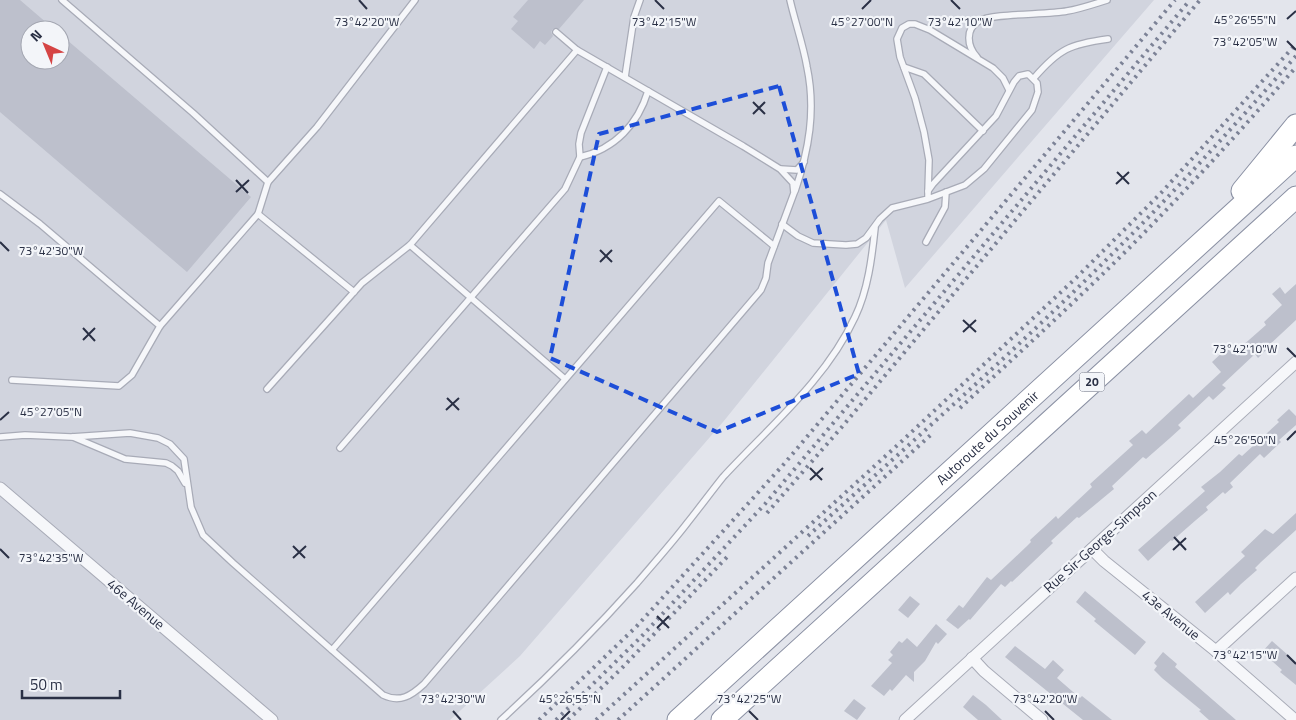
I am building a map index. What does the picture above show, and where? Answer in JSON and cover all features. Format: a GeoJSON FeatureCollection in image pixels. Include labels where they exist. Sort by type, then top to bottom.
{"type":"FeatureCollection","features":[{"type":"Feature","properties":{"kind":"highway"},"geometry":{"type":"LineString","coordinates":[[1194,250],[1296,125]]}},
{"type":"Feature","properties":{"kind":"highway","name":"Autoroute du Souvenir"},"geometry":{"type":"LineString","coordinates":[[678,720],[1296,156]]}},
{"type":"Feature","properties":{"kind":"highway","name":"Autoroute du Souvenir"},"geometry":{"type":"LineString","coordinates":[[722,720],[1296,197]]}},
{"type":"Feature","properties":{"kind":"street","name":"Rue Sir-George-Simpson"},"geometry":{"type":"LineString","coordinates":[[904,720],[1296,362]]}},
{"type":"Feature","properties":{"kind":"street","name":"46e Avenue"},"geometry":{"type":"LineString","coordinates":[[0,488],[272,720]]}},
{"type":"Feature","properties":{"kind":"street","name":"43e Avenue"},"geometry":{"type":"LineString","coordinates":[[1092,548],[1104,561],[1216,652],[1295,720]]}},
{"type":"Feature","properties":{"kind":"street"},"geometry":{"type":"LineString","coordinates":[[1216,652],[1296,578]]}},
{"type":"Feature","properties":{"kind":"street"},"geometry":{"type":"LineString","coordinates":[[972,658],[984,671],[1042,720]]}},
{"type":"Feature","properties":{"kind":"lane"},"geometry":{"type":"LineString","coordinates":[[62,0],[193,113],[268,182]]}},
{"type":"Feature","properties":{"kind":"lane"},"geometry":{"type":"LineString","coordinates":[[12,380],[119,386],[132,375],[160,326],[258,214],[268,182],[317,126],[414,0]]}},
{"type":"Feature","properties":{"kind":"lane"},"geometry":{"type":"LineString","coordinates":[[625,77],[634,17],[640,0]]}},
{"type":"Feature","properties":{"kind":"lane"},"geometry":{"type":"LineString","coordinates":[[0,437],[25,435],[71,437],[130,432],[158,438],[170,444],[184,459],[191,507],[203,535],[383,695],[390,698],[406,698],[420,688],[761,290],[766,278],[768,263],[805,161],[810,135],[811,88],[790,0]]}},
{"type":"Feature","properties":{"kind":"lane"},"geometry":{"type":"LineString","coordinates":[[982,62],[971,50],[969,38],[972,28],[980,20],[992,17],[1066,12],[1107,0]]}},
{"type":"Feature","properties":{"kind":"lane"},"geometry":{"type":"LineString","coordinates":[[928,199],[929,160],[924,132],[897,39],[902,28],[909,24],[915,24],[930,30],[993,68],[998,72],[1009,90]]}},
{"type":"Feature","properties":{"kind":"lane"},"geometry":{"type":"LineString","coordinates":[[556,32],[577,50],[780,169],[793,183],[794,193]]}},
{"type":"Feature","properties":{"kind":"lane"},"geometry":{"type":"LineString","coordinates":[[1034,78],[1049,61],[1066,48],[1108,38]]}},
{"type":"Feature","properties":{"kind":"lane"},"geometry":{"type":"LineString","coordinates":[[268,389],[362,283],[410,245],[577,50]]}},
{"type":"Feature","properties":{"kind":"lane"},"geometry":{"type":"LineString","coordinates":[[340,448],[565,189],[580,157],[579,144],[581,133],[607,67]]}},
{"type":"Feature","properties":{"kind":"lane"},"geometry":{"type":"LineString","coordinates":[[904,67],[924,74],[983,131]]}},
{"type":"Feature","properties":{"kind":"lane"},"geometry":{"type":"LineString","coordinates":[[782,224],[798,236],[813,243],[829,245],[857,244],[866,238],[880,219],[892,208],[928,199],[965,186],[975,178],[1032,110],[1038,92],[1037,83],[1034,78],[1028,74],[1019,76],[1009,90],[996,116],[933,184],[928,192]]}},
{"type":"Feature","properties":{"kind":"lane"},"geometry":{"type":"LineString","coordinates":[[580,157],[604,148],[626,132],[641,111],[648,91]]}},
{"type":"Feature","properties":{"kind":"lane"},"geometry":{"type":"LineString","coordinates":[[780,169],[798,170],[805,161]]}},
{"type":"Feature","properties":{"kind":"lane"},"geometry":{"type":"LineString","coordinates":[[926,242],[945,208],[946,192]]}},
{"type":"Feature","properties":{"kind":"lane"},"geometry":{"type":"LineString","coordinates":[[0,194],[40,224],[160,326]]}},
{"type":"Feature","properties":{"kind":"lane"},"geometry":{"type":"LineString","coordinates":[[332,650],[718,201],[774,246]]}},
{"type":"Feature","properties":{"kind":"lane"},"geometry":{"type":"LineString","coordinates":[[258,214],[354,292]]}},
{"type":"Feature","properties":{"kind":"lane"},"geometry":{"type":"LineString","coordinates":[[500,720],[551,673],[615,607],[676,537],[721,480],[819,374],[844,337],[855,316],[864,289],[875,228]]}},
{"type":"Feature","properties":{"kind":"lane"},"geometry":{"type":"LineString","coordinates":[[410,245],[565,380]]}},
{"type":"Feature","properties":{"kind":"lane"},"geometry":{"type":"LineString","coordinates":[[71,437],[125,459],[172,466],[183,478],[187,488]]}},
{"type":"Feature","properties":{"kind":"highlighted area"},"geometry":{"type":"Polygon","coordinates":[[[779,86],[859,374],[717,432],[550,358],[599,134],[779,86]]]}},
{"type":"Feature","properties":{"kind":"shaded area"},"geometry":{"type":"Polygon","coordinates":[[[0,0],[1154,0],[905,288],[886,220],[723,422],[520,656],[450,720],[0,720],[0,0]]]}},
{"type":"Feature","properties":{"kind":"building"},"geometry":{"type":"Polygon","coordinates":[[[0,0],[20,0],[43,20],[20,20],[20,70],[70,70],[70,43],[251,197],[187,272],[0,112],[0,0]]]}},
{"type":"Feature","properties":{"kind":"building"},"geometry":{"type":"Polygon","coordinates":[[[528,0],[584,0],[559,29],[553,29],[551,32],[553,36],[545,45],[540,41],[534,49],[511,29],[518,21],[513,17],[528,0]]]}},
{"type":"Feature","properties":{"kind":"building"},"geometry":{"type":"Polygon","coordinates":[[[1296,284],[1296,320],[1258,358],[1255,354],[1222,385],[1226,388],[1213,400],[1209,396],[1178,425],[1181,428],[1146,459],[1143,457],[1112,486],[1114,489],[1079,518],[1077,517],[1012,582],[1005,587],[1001,584],[970,620],[958,629],[946,620],[959,605],[963,608],[987,577],[991,580],[1056,516],[1058,519],[1092,487],[1090,484],[1133,445],[1129,441],[1142,430],[1146,434],[1189,394],[1193,398],[1221,372],[1212,362],[1227,348],[1233,354],[1266,325],[1264,322],[1282,305],[1272,294],[1280,287],[1285,294],[1296,284]]]}},
{"type":"Feature","properties":{"kind":"building"},"geometry":{"type":"Polygon","coordinates":[[[1289,409],[1296,416],[1296,425],[1279,440],[1281,442],[1264,458],[1260,454],[1230,483],[1233,487],[1225,494],[1223,492],[1206,507],[1208,510],[1148,561],[1138,550],[1205,491],[1201,487],[1239,454],[1242,456],[1279,422],[1277,420],[1289,409]]]}},
{"type":"Feature","properties":{"kind":"building"},"geometry":{"type":"Polygon","coordinates":[[[1296,513],[1296,530],[1261,562],[1255,568],[1257,570],[1230,595],[1228,592],[1205,613],[1195,602],[1245,556],[1241,552],[1265,529],[1273,534],[1296,513]]]}},
{"type":"Feature","properties":{"kind":"building"},"geometry":{"type":"Polygon","coordinates":[[[1085,591],[1146,642],[1135,655],[1094,621],[1096,619],[1076,602],[1085,591]]]}},
{"type":"Feature","properties":{"kind":"building"},"geometry":{"type":"Polygon","coordinates":[[[910,596],[920,604],[908,618],[898,610],[910,596]]]}},
{"type":"Feature","properties":{"kind":"building"},"geometry":{"type":"Polygon","coordinates":[[[936,624],[947,634],[938,644],[936,642],[925,661],[914,672],[914,682],[906,675],[892,691],[890,689],[884,696],[871,686],[892,663],[888,660],[893,655],[890,652],[899,641],[902,643],[907,638],[917,647],[936,624]]]}},
{"type":"Feature","properties":{"kind":"building"},"geometry":{"type":"Polygon","coordinates":[[[1272,641],[1296,662],[1296,685],[1280,672],[1282,670],[1262,652],[1272,641]]]}},
{"type":"Feature","properties":{"kind":"building"},"geometry":{"type":"Polygon","coordinates":[[[1015,646],[1045,669],[1053,660],[1064,670],[1057,678],[1080,698],[1082,696],[1112,720],[1083,720],[1005,657],[1015,646]]]}},
{"type":"Feature","properties":{"kind":"building"},"geometry":{"type":"Polygon","coordinates":[[[1163,652],[1177,664],[1175,667],[1236,720],[1209,720],[1199,711],[1201,710],[1162,678],[1154,670],[1157,666],[1154,663],[1163,652]]]}},
{"type":"Feature","properties":{"kind":"building"},"geometry":{"type":"Polygon","coordinates":[[[973,695],[1002,720],[978,720],[963,707],[973,695]]]}},
{"type":"Feature","properties":{"kind":"building"},"geometry":{"type":"Polygon","coordinates":[[[854,699],[866,708],[857,720],[844,711],[854,699]]]}},
{"type":"Feature","properties":{"kind":"railway"},"geometry":{"type":"LineString","coordinates":[[539,720],[636,627],[784,464],[1175,0]]}},
{"type":"Feature","properties":{"kind":"railway"},"geometry":{"type":"LineString","coordinates":[[556,720],[640,638],[765,504],[1190,0]]}},
{"type":"Feature","properties":{"kind":"railway"},"geometry":{"type":"LineString","coordinates":[[767,513],[841,428],[1200,0]]}},
{"type":"Feature","properties":{"kind":"railway"},"geometry":{"type":"LineString","coordinates":[[596,720],[902,441],[1076,278],[1161,193],[1296,44]]}},
{"type":"Feature","properties":{"kind":"railway"},"geometry":{"type":"LineString","coordinates":[[808,536],[968,391],[1086,280],[1190,173],[1296,56]]}},
{"type":"Feature","properties":{"kind":"railway"},"geometry":{"type":"LineString","coordinates":[[960,408],[1075,301],[1142,235],[1220,153],[1296,67]]}},
{"type":"Feature","properties":{"kind":"railway"},"geometry":{"type":"LineString","coordinates":[[618,720],[934,432]]}},
{"type":"Feature","properties":{"kind":"railway"},"geometry":{"type":"LineString","coordinates":[[568,720],[622,668],[727,557]]}}]}
